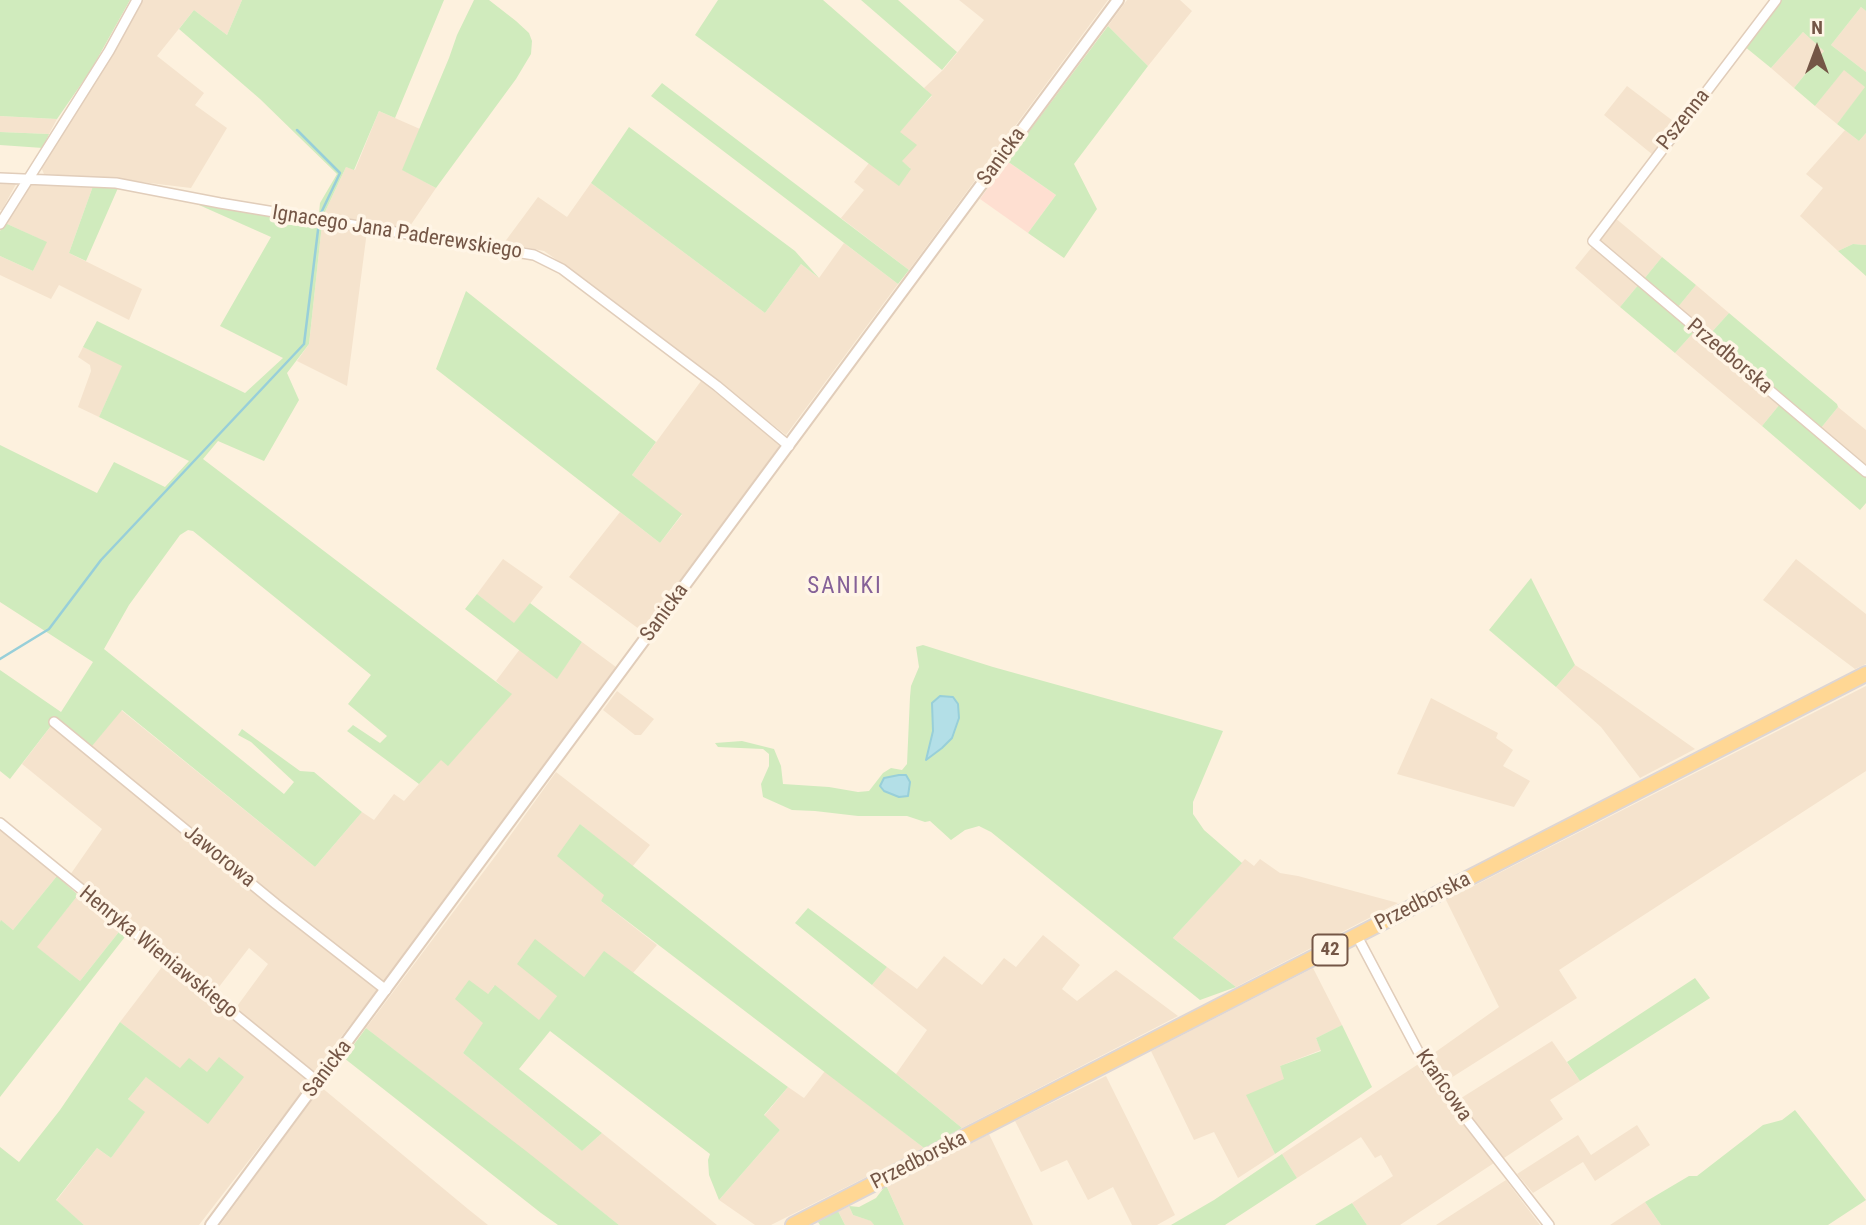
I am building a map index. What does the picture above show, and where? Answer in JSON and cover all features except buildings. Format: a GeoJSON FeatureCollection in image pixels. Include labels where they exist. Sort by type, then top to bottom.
{"type":"FeatureCollection","features":[{"type":"Feature","properties":{"kind":"main road","name":"Przedborska"},"geometry":{"type":"LineString","coordinates":[[793,1225],[1866,674]]}},
{"type":"Feature","properties":{"kind":"street"},"geometry":{"type":"LineString","coordinates":[[0,224],[137,0]]}},
{"type":"Feature","properties":{"kind":"street","name":"Sanicka"},"geometry":{"type":"LineString","coordinates":[[211,1225],[1118,0]]}},
{"type":"Feature","properties":{"kind":"street","name":"Pszenna"},"geometry":{"type":"LineString","coordinates":[[1593,241],[1776,0]]}},
{"type":"Feature","properties":{"kind":"street"},"geometry":{"type":"LineString","coordinates":[[0,178],[27,179]]}},
{"type":"Feature","properties":{"kind":"street","name":"Ignacego Jana Paderewskiego"},"geometry":{"type":"LineString","coordinates":[[27,179],[116,183],[534,255],[562,269],[717,386],[789,446]]}},
{"type":"Feature","properties":{"kind":"street","name":"Przedborska"},"geometry":{"type":"LineString","coordinates":[[1593,241],[1866,472]]}},
{"type":"Feature","properties":{"kind":"street","name":"Jaworowa"},"geometry":{"type":"LineString","coordinates":[[54,722],[276,904],[386,990]]}},
{"type":"Feature","properties":{"kind":"street","name":"Henryka Wieniawskiego"},"geometry":{"type":"LineString","coordinates":[[0,823],[318,1082]]}},
{"type":"Feature","properties":{"kind":"street","name":"Krańcowa"},"geometry":{"type":"LineString","coordinates":[[1357,936],[1428,1070],[1549,1225]]}},
{"type":"Feature","properties":{"kind":"shaded area"},"geometry":{"type":"Polygon","coordinates":[[[141,0],[242,0],[227,35],[194,10],[157,56],[204,93],[195,105],[227,128],[191,188],[44,174],[41,167],[141,0]]]}},
{"type":"Feature","properties":{"kind":"shaded area"},"geometry":{"type":"Polygon","coordinates":[[[959,0],[1108,0],[909,270],[841,218],[864,190],[854,182],[869,163],[899,185],[910,168],[902,162],[899,132],[932,96],[924,88],[943,70],[984,20],[959,0]]]}},
{"type":"Feature","properties":{"kind":"shaded area"},"geometry":{"type":"Polygon","coordinates":[[[1127,0],[1180,0],[1192,11],[1148,66],[1108,26],[1127,0]]]}},
{"type":"Feature","properties":{"kind":"shaded area"},"geometry":{"type":"Polygon","coordinates":[[[1861,7],[1866,11],[1866,72],[1831,45],[1861,7]]]}},
{"type":"Feature","properties":{"kind":"shaded area"},"geometry":{"type":"Polygon","coordinates":[[[1803,32],[1824,51],[1794,88],[1771,68],[1803,32]]]}},
{"type":"Feature","properties":{"kind":"shaded area"},"geometry":{"type":"Polygon","coordinates":[[[1844,69],[1866,87],[1837,124],[1815,106],[1844,69]]]}},
{"type":"Feature","properties":{"kind":"shaded area"},"geometry":{"type":"Polygon","coordinates":[[[1627,86],[1677,124],[1653,155],[1604,115],[1627,86]]]}},
{"type":"Feature","properties":{"kind":"shaded area"},"geometry":{"type":"Polygon","coordinates":[[[379,111],[420,129],[403,170],[436,188],[408,229],[324,214],[346,167],[355,170],[379,111]]]}},
{"type":"Feature","properties":{"kind":"shaded area"},"geometry":{"type":"Polygon","coordinates":[[[0,116],[57,119],[49,134],[0,132],[0,116]]]}},
{"type":"Feature","properties":{"kind":"shaded area"},"geometry":{"type":"Polygon","coordinates":[[[1845,130],[1859,141],[1866,133],[1866,245],[1853,244],[1838,251],[1800,216],[1823,188],[1806,174],[1845,130]]]}},
{"type":"Feature","properties":{"kind":"shaded area"},"geometry":{"type":"Polygon","coordinates":[[[1007,161],[1056,195],[1028,233],[980,199],[1007,161]]]}},
{"type":"Feature","properties":{"kind":"shaded area"},"geometry":{"type":"Polygon","coordinates":[[[0,182],[16,184],[2,210],[0,210],[0,182]]]}},
{"type":"Feature","properties":{"kind":"shaded area"},"geometry":{"type":"Polygon","coordinates":[[[591,183],[765,313],[801,264],[819,278],[844,243],[898,284],[786,435],[590,283],[544,251],[504,243],[538,197],[567,217],[591,183]]]}},
{"type":"Feature","properties":{"kind":"shaded area"},"geometry":{"type":"Polygon","coordinates":[[[28,184],[93,186],[69,253],[142,289],[129,320],[59,285],[51,299],[0,275],[0,256],[33,271],[46,242],[5,223],[28,184]]]}},
{"type":"Feature","properties":{"kind":"shaded area"},"geometry":{"type":"Polygon","coordinates":[[[1614,217],[1662,257],[1644,279],[1598,239],[1614,217]]]}},
{"type":"Feature","properties":{"kind":"shaded area"},"geometry":{"type":"Polygon","coordinates":[[[322,224],[367,231],[347,386],[297,361],[309,344],[322,224]]]}},
{"type":"Feature","properties":{"kind":"shaded area"},"geometry":{"type":"Polygon","coordinates":[[[1592,247],[1639,284],[1620,307],[1575,268],[1592,247]]]}},
{"type":"Feature","properties":{"kind":"shaded area"},"geometry":{"type":"Polygon","coordinates":[[[1696,285],[1729,313],[1710,334],[1678,307],[1696,285]]]}},
{"type":"Feature","properties":{"kind":"shaded area"},"geometry":{"type":"Polygon","coordinates":[[[1693,333],[1780,404],[1762,426],[1675,353],[1693,333]]]}},
{"type":"Feature","properties":{"kind":"shaded area"},"geometry":{"type":"Polygon","coordinates":[[[83,347],[123,365],[99,417],[78,407],[91,371],[90,365],[78,357],[83,347]]]}},
{"type":"Feature","properties":{"kind":"shaded area"},"geometry":{"type":"Polygon","coordinates":[[[701,381],[781,444],[643,632],[569,577],[620,512],[660,543],[682,515],[632,475],[701,381]]]}},
{"type":"Feature","properties":{"kind":"shaded area"},"geometry":{"type":"Polygon","coordinates":[[[1838,407],[1866,430],[1866,467],[1821,428],[1838,407]]]}},
{"type":"Feature","properties":{"kind":"shaded area"},"geometry":{"type":"Polygon","coordinates":[[[503,559],[543,587],[514,624],[477,594],[503,559]]]}},
{"type":"Feature","properties":{"kind":"shaded area"},"geometry":{"type":"Polygon","coordinates":[[[1796,559],[1866,614],[1866,664],[1855,669],[1763,600],[1796,559]]]}},
{"type":"Feature","properties":{"kind":"shaded area"},"geometry":{"type":"Polygon","coordinates":[[[582,642],[616,667],[386,979],[313,1073],[235,1009],[268,964],[249,948],[215,992],[70,875],[102,829],[22,764],[54,722],[88,750],[121,710],[315,867],[362,812],[374,820],[394,794],[404,801],[441,759],[448,765],[511,694],[496,681],[520,649],[557,678],[582,642]]]}},
{"type":"Feature","properties":{"kind":"shaded area"},"geometry":{"type":"Polygon","coordinates":[[[1575,665],[1695,749],[1640,778],[1601,727],[1556,687],[1575,665]]]}},
{"type":"Feature","properties":{"kind":"shaded area"},"geometry":{"type":"Polygon","coordinates":[[[1866,686],[1866,771],[1559,970],[1577,998],[1443,1083],[1427,1058],[1499,1007],[1446,900],[1866,686]]]}},
{"type":"Feature","properties":{"kind":"shaded area"},"geometry":{"type":"Polygon","coordinates":[[[617,691],[654,719],[641,735],[635,735],[603,710],[617,691]]]}},
{"type":"Feature","properties":{"kind":"shaded area"},"geometry":{"type":"Polygon","coordinates":[[[1431,698],[1498,733],[1496,738],[1513,750],[1503,766],[1530,781],[1514,807],[1397,774],[1431,698]]]}},
{"type":"Feature","properties":{"kind":"shaded area"},"geometry":{"type":"Polygon","coordinates":[[[556,772],[650,845],[632,867],[580,824],[605,896],[601,901],[657,945],[633,973],[604,952],[584,977],[557,996],[539,1021],[494,986],[488,994],[484,1023],[463,1053],[582,1151],[602,1133],[717,1225],[619,1225],[366,1028],[556,772]]]}},
{"type":"Feature","properties":{"kind":"shaded area"},"geometry":{"type":"Polygon","coordinates":[[[0,828],[57,876],[13,930],[0,922],[0,828]]]}},
{"type":"Feature","properties":{"kind":"shaded area"},"geometry":{"type":"Polygon","coordinates":[[[1245,859],[1254,866],[1260,859],[1280,873],[1398,903],[1236,987],[1173,938],[1245,859]]]}},
{"type":"Feature","properties":{"kind":"shaded area"},"geometry":{"type":"Polygon","coordinates":[[[78,895],[122,928],[80,981],[36,947],[78,895]]]}},
{"type":"Feature","properties":{"kind":"shaded area"},"geometry":{"type":"Polygon","coordinates":[[[1043,935],[1080,965],[1062,989],[1077,1001],[1116,970],[1178,1016],[962,1128],[896,1074],[927,1030],[872,985],[887,967],[917,989],[944,956],[982,985],[1004,958],[1016,967],[1043,935]]]}},
{"type":"Feature","properties":{"kind":"shaded area"},"geometry":{"type":"Polygon","coordinates":[[[165,963],[311,1080],[199,1225],[84,1225],[56,1201],[97,1148],[111,1158],[144,1112],[128,1099],[146,1077],[207,1073],[181,1069],[120,1022],[165,963]]]}},
{"type":"Feature","properties":{"kind":"shaded area"},"geometry":{"type":"Polygon","coordinates":[[[1313,968],[1342,1025],[1316,1038],[1321,1050],[1280,1066],[1285,1079],[1252,1107],[1275,1154],[1238,1178],[1214,1132],[1194,1140],[1151,1051],[1313,968]]]}},
{"type":"Feature","properties":{"kind":"shaded area"},"geometry":{"type":"Polygon","coordinates":[[[1552,1041],[1580,1081],[1550,1100],[1563,1119],[1504,1158],[1458,1100],[1552,1041]]]}},
{"type":"Feature","properties":{"kind":"shaded area"},"geometry":{"type":"Polygon","coordinates":[[[1420,1063],[1494,1163],[1400,1225],[1367,1225],[1352,1203],[1393,1176],[1381,1155],[1375,1158],[1361,1137],[1297,1178],[1282,1154],[1420,1063]]]}},
{"type":"Feature","properties":{"kind":"shaded area"},"geometry":{"type":"Polygon","coordinates":[[[825,1071],[924,1148],[771,1225],[755,1225],[719,1200],[780,1130],[764,1116],[788,1087],[804,1098],[825,1071]]]}},
{"type":"Feature","properties":{"kind":"shaded area"},"geometry":{"type":"Polygon","coordinates":[[[1106,1076],[1175,1215],[1157,1225],[1132,1225],[1113,1187],[1088,1200],[1067,1160],[1041,1172],[1015,1121],[1106,1076]]]}},
{"type":"Feature","properties":{"kind":"shaded area"},"geometry":{"type":"Polygon","coordinates":[[[321,1087],[468,1209],[488,1225],[220,1225],[321,1087]]]}},
{"type":"Feature","properties":{"kind":"shaded area"},"geometry":{"type":"Polygon","coordinates":[[[1637,1125],[1650,1145],[1595,1181],[1583,1162],[1533,1193],[1517,1174],[1578,1135],[1591,1155],[1637,1125]]]}},
{"type":"Feature","properties":{"kind":"shaded area"},"geometry":{"type":"Polygon","coordinates":[[[989,1134],[1033,1225],[904,1225],[886,1185],[989,1134]]]}},
{"type":"Feature","properties":{"kind":"shaded area"},"geometry":{"type":"Polygon","coordinates":[[[1506,1180],[1540,1225],[1436,1225],[1453,1214],[1506,1180]]]}},
{"type":"Feature","properties":{"kind":"shaded area"},"geometry":{"type":"Polygon","coordinates":[[[1645,1202],[1661,1225],[1610,1225],[1645,1202]]]}},
{"type":"Feature","properties":{"kind":"shaded area"},"geometry":{"type":"Polygon","coordinates":[[[849,1206],[853,1215],[872,1221],[874,1225],[845,1225],[838,1211],[849,1206]]]}},
{"type":"Feature","properties":{"kind":"green space"},"geometry":{"type":"Polygon","coordinates":[[[0,0],[130,0],[91,70],[57,119],[0,116],[0,0]]]}},
{"type":"Feature","properties":{"kind":"green space"},"geometry":{"type":"Polygon","coordinates":[[[242,0],[444,0],[395,118],[379,111],[354,170],[346,167],[324,214],[319,213],[320,203],[337,174],[260,99],[179,29],[194,10],[227,35],[242,0]]]}},
{"type":"Feature","properties":{"kind":"green space"},"geometry":{"type":"Polygon","coordinates":[[[474,0],[489,0],[529,33],[532,41],[531,54],[516,79],[436,188],[402,170],[474,0]]]}},
{"type":"Feature","properties":{"kind":"green space"},"geometry":{"type":"Polygon","coordinates":[[[718,0],[823,0],[932,95],[900,132],[917,145],[902,161],[911,169],[899,186],[695,35],[718,0]]]}},
{"type":"Feature","properties":{"kind":"green space"},"geometry":{"type":"Polygon","coordinates":[[[861,0],[898,0],[957,52],[942,70],[861,0]]]}},
{"type":"Feature","properties":{"kind":"green space"},"geometry":{"type":"Polygon","coordinates":[[[1780,0],[1866,0],[1866,11],[1861,7],[1831,45],[1866,72],[1866,133],[1859,141],[1837,124],[1865,87],[1844,70],[1815,106],[1794,88],[1824,51],[1803,32],[1771,68],[1744,46],[1780,0]]]}},
{"type":"Feature","properties":{"kind":"green space"},"geometry":{"type":"Polygon","coordinates":[[[1108,26],[1148,66],[1074,164],[1097,209],[1064,258],[1028,233],[1056,195],[1007,161],[1108,26]]]}},
{"type":"Feature","properties":{"kind":"green space"},"geometry":{"type":"Polygon","coordinates":[[[662,83],[909,270],[898,284],[651,96],[662,83]]]}},
{"type":"Feature","properties":{"kind":"green space"},"geometry":{"type":"Polygon","coordinates":[[[629,127],[795,251],[819,278],[801,264],[765,313],[591,183],[629,127]]]}},
{"type":"Feature","properties":{"kind":"green space"},"geometry":{"type":"Polygon","coordinates":[[[0,132],[49,134],[43,148],[0,145],[0,132]]]}},
{"type":"Feature","properties":{"kind":"green space"},"geometry":{"type":"Polygon","coordinates":[[[93,186],[118,188],[86,261],[69,253],[93,186]]]}},
{"type":"Feature","properties":{"kind":"green space"},"geometry":{"type":"Polygon","coordinates":[[[190,201],[322,224],[309,344],[287,373],[299,400],[264,461],[218,441],[203,459],[512,694],[448,766],[441,760],[419,784],[347,731],[353,725],[380,743],[387,736],[348,704],[371,675],[193,531],[188,530],[180,535],[129,605],[104,649],[284,794],[294,782],[251,742],[238,735],[242,729],[300,771],[314,772],[362,812],[315,867],[122,710],[92,746],[57,718],[10,779],[0,771],[0,670],[61,712],[93,662],[0,602],[0,445],[97,493],[114,462],[165,487],[189,461],[99,417],[122,366],[83,347],[97,321],[245,393],[283,358],[220,326],[271,237],[190,201]]]}},
{"type":"Feature","properties":{"kind":"green space"},"geometry":{"type":"Polygon","coordinates":[[[5,223],[47,242],[33,271],[0,256],[0,231],[5,223]]]}},
{"type":"Feature","properties":{"kind":"green space"},"geometry":{"type":"Polygon","coordinates":[[[1853,244],[1866,245],[1866,276],[1838,251],[1853,244]]]}},
{"type":"Feature","properties":{"kind":"green space"},"geometry":{"type":"Polygon","coordinates":[[[1662,257],[1696,285],[1678,307],[1644,279],[1662,257]]]}},
{"type":"Feature","properties":{"kind":"green space"},"geometry":{"type":"Polygon","coordinates":[[[1639,284],[1693,333],[1675,353],[1620,307],[1639,284]]]}},
{"type":"Feature","properties":{"kind":"green space"},"geometry":{"type":"Polygon","coordinates":[[[466,291],[656,442],[632,475],[682,514],[660,543],[436,369],[466,291]]]}},
{"type":"Feature","properties":{"kind":"green space"},"geometry":{"type":"Polygon","coordinates":[[[1729,313],[1837,404],[1838,407],[1821,428],[1818,429],[1710,334],[1729,313]]]}},
{"type":"Feature","properties":{"kind":"green space"},"geometry":{"type":"Polygon","coordinates":[[[1780,404],[1866,477],[1866,503],[1860,510],[1762,426],[1780,404]]]}},
{"type":"Feature","properties":{"kind":"green space"},"geometry":{"type":"Polygon","coordinates":[[[1531,578],[1575,665],[1556,687],[1489,630],[1531,578]]]}},
{"type":"Feature","properties":{"kind":"green space"},"geometry":{"type":"Polygon","coordinates":[[[477,594],[514,623],[530,603],[582,642],[557,679],[465,609],[477,594]]]}},
{"type":"Feature","properties":{"kind":"green space"},"geometry":{"type":"Polygon","coordinates":[[[923,645],[1223,731],[1193,802],[1193,814],[1204,830],[1242,863],[1173,938],[1236,987],[1200,1000],[991,832],[979,826],[965,830],[951,840],[930,821],[907,816],[858,816],[792,810],[763,797],[761,784],[769,766],[769,754],[763,749],[718,747],[715,743],[742,741],[774,749],[781,766],[783,784],[869,791],[883,773],[891,768],[902,770],[907,764],[911,686],[919,667],[916,647],[923,645]]]}},
{"type":"Feature","properties":{"kind":"green space"},"geometry":{"type":"Polygon","coordinates":[[[580,824],[962,1128],[924,1148],[601,901],[604,895],[557,856],[580,824]]]}},
{"type":"Feature","properties":{"kind":"green space"},"geometry":{"type":"Polygon","coordinates":[[[57,876],[78,895],[37,947],[80,981],[122,928],[128,933],[0,1097],[0,922],[1,920],[13,930],[57,876]]]}},
{"type":"Feature","properties":{"kind":"green space"},"geometry":{"type":"Polygon","coordinates":[[[808,908],[887,967],[872,985],[795,923],[808,908]]]}},
{"type":"Feature","properties":{"kind":"green space"},"geometry":{"type":"Polygon","coordinates":[[[535,939],[584,977],[604,951],[788,1087],[764,1115],[780,1130],[719,1200],[709,1175],[710,1154],[550,1031],[519,1069],[602,1133],[582,1151],[463,1053],[483,1023],[455,999],[469,980],[488,994],[495,985],[539,1020],[557,996],[517,964],[535,939]]]}},
{"type":"Feature","properties":{"kind":"green space"},"geometry":{"type":"Polygon","coordinates":[[[1695,978],[1710,998],[1580,1081],[1567,1062],[1695,978]]]}},
{"type":"Feature","properties":{"kind":"green space"},"geometry":{"type":"Polygon","coordinates":[[[120,1022],[180,1068],[189,1058],[207,1072],[219,1057],[244,1077],[208,1124],[146,1077],[128,1099],[145,1112],[111,1158],[97,1148],[56,1200],[84,1225],[0,1225],[0,1147],[19,1162],[60,1110],[120,1022]]]}},
{"type":"Feature","properties":{"kind":"green space"},"geometry":{"type":"Polygon","coordinates":[[[1342,1025],[1372,1087],[1275,1154],[1246,1095],[1284,1079],[1280,1066],[1321,1051],[1316,1038],[1342,1025]]]}},
{"type":"Feature","properties":{"kind":"green space"},"geometry":{"type":"Polygon","coordinates":[[[366,1028],[619,1225],[558,1225],[541,1213],[344,1058],[366,1028]]]}},
{"type":"Feature","properties":{"kind":"green space"},"geometry":{"type":"Polygon","coordinates":[[[1795,1110],[1866,1200],[1828,1225],[1661,1225],[1645,1202],[1689,1176],[1697,1176],[1763,1125],[1782,1120],[1795,1110]]]}},
{"type":"Feature","properties":{"kind":"green space"},"geometry":{"type":"Polygon","coordinates":[[[1282,1154],[1297,1178],[1225,1225],[1171,1225],[1214,1200],[1282,1154]]]}},
{"type":"Feature","properties":{"kind":"green space"},"geometry":{"type":"Polygon","coordinates":[[[886,1185],[904,1225],[874,1225],[871,1221],[853,1215],[849,1206],[859,1207],[876,1198],[886,1185]]]}},
{"type":"Feature","properties":{"kind":"green space"},"geometry":{"type":"Polygon","coordinates":[[[1352,1203],[1367,1225],[1315,1225],[1320,1222],[1352,1203]]]}},
{"type":"Feature","properties":{"kind":"green space"},"geometry":{"type":"Polygon","coordinates":[[[838,1211],[845,1225],[820,1225],[818,1222],[838,1211]]]}},
{"type":"Feature","properties":{"kind":"water"},"geometry":{"type":"Polygon","coordinates":[[[940,696],[953,697],[958,704],[959,718],[952,738],[926,760],[933,731],[932,703],[940,696]]]}},
{"type":"Feature","properties":{"kind":"water"},"geometry":{"type":"Polygon","coordinates":[[[906,775],[910,782],[908,796],[899,797],[884,791],[880,786],[884,778],[906,775]]]}},
{"type":"Feature","properties":{"kind":"waterway"},"geometry":{"type":"LineString","coordinates":[[297,130],[340,173],[321,213]]}},
{"type":"Feature","properties":{"kind":"waterway"},"geometry":{"type":"LineString","coordinates":[[0,659],[49,629],[101,560],[304,344],[319,222]]}},
{"type":"Feature","properties":{"kind":"district","name":"SANIKI"},"geometry":{"type":"Point","coordinates":[845,587]}}]}
